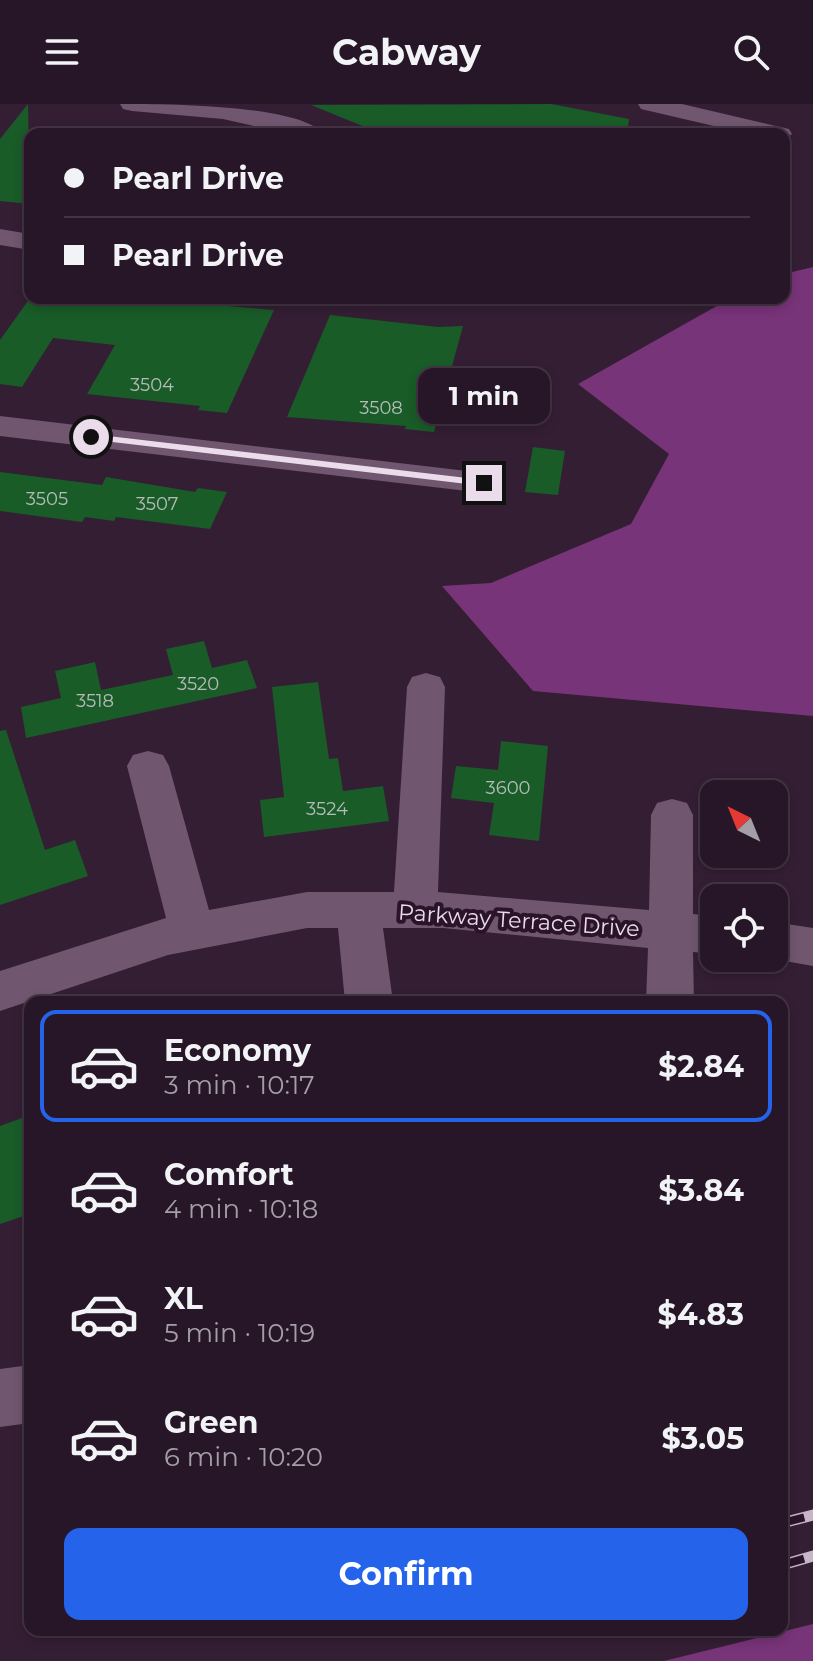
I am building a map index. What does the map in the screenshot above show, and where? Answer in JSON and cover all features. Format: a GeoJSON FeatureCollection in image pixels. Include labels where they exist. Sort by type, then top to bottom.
{"type":"FeatureCollection","features":[{"type":"Feature","properties":{"kind":"street"},"geometry":{"type":"LineString","coordinates":[[132,104],[229,111],[279,120],[297,128]]}},
{"type":"Feature","properties":{"kind":"street"},"geometry":{"type":"LineString","coordinates":[[650,104],[754,128]]}},
{"type":"Feature","properties":{"kind":"street"},"geometry":{"type":"LineString","coordinates":[[0,237],[24,241]]}},
{"type":"Feature","properties":{"kind":"street"},"geometry":{"type":"LineString","coordinates":[[0,426],[484,483]]}},
{"type":"Feature","properties":{"kind":"street"},"geometry":{"type":"LineString","coordinates":[[415,910],[426,687]]}},
{"type":"Feature","properties":{"kind":"street"},"geometry":{"type":"LineString","coordinates":[[148,766],[192,931]]}},
{"type":"Feature","properties":{"kind":"street"},"geometry":{"type":"LineString","coordinates":[[672,815],[692,933],[672,996]]}},
{"type":"Feature","properties":{"kind":"street","name":"Parkway Terrace Drive"},"geometry":{"type":"LineString","coordinates":[[0,991],[168,936],[307,910],[415,910],[692,933]]}},
{"type":"Feature","properties":{"kind":"street"},"geometry":{"type":"LineString","coordinates":[[358,910],[368,996]]}},
{"type":"Feature","properties":{"kind":"street"},"geometry":{"type":"LineString","coordinates":[[788,943],[813,947]]}},
{"type":"Feature","properties":{"kind":"street"},"geometry":{"type":"LineString","coordinates":[[0,1398],[24,1395]]}},
{"type":"Feature","properties":{"kind":"shaded area"},"geometry":{"type":"Polygon","coordinates":[[[813,267],[813,716],[533,691],[442,586],[491,583],[631,524],[669,454],[578,384],[720,304],[790,304],[790,273],[813,267]]]}},
{"type":"Feature","properties":{"kind":"shaded area"},"geometry":{"type":"Polygon","coordinates":[[[813,1624],[813,1661],[664,1661],[765,1636],[788,1636],[788,1630],[813,1624]]]}},
{"type":"Feature","properties":{"kind":"building"},"geometry":{"type":"Polygon","coordinates":[[[28,104],[28,128],[24,128],[24,203],[0,201],[0,139],[28,104]]]}},
{"type":"Feature","properties":{"kind":"building"},"geometry":{"type":"Polygon","coordinates":[[[551,104],[629,119],[628,128],[367,128],[311,105],[551,104]]]}},
{"type":"Feature","properties":{"kind":"building"},"geometry":{"type":"Polygon","coordinates":[[[26,304],[206,304],[274,310],[227,413],[198,410],[200,406],[87,394],[115,345],[53,338],[22,387],[0,384],[0,340],[26,304]]]}},
{"type":"Feature","properties":{"kind":"building"},"geometry":{"type":"Polygon","coordinates":[[[330,315],[438,327],[463,326],[434,432],[405,429],[406,426],[287,417],[330,315]]]}},
{"type":"Feature","properties":{"kind":"building"},"geometry":{"type":"Polygon","coordinates":[[[533,447],[565,451],[558,495],[525,492],[533,447]]]}},
{"type":"Feature","properties":{"kind":"building"},"geometry":{"type":"Polygon","coordinates":[[[0,472],[102,485],[106,477],[195,492],[198,488],[227,492],[210,529],[116,517],[114,521],[85,517],[82,522],[0,511],[0,472]]]}},
{"type":"Feature","properties":{"kind":"building"},"geometry":{"type":"Polygon","coordinates":[[[204,641],[212,668],[247,660],[257,688],[26,738],[21,707],[61,698],[55,671],[95,662],[101,690],[173,675],[166,649],[204,641]]]}},
{"type":"Feature","properties":{"kind":"building"},"geometry":{"type":"Polygon","coordinates":[[[318,682],[329,759],[338,758],[343,791],[383,786],[389,821],[264,837],[260,800],[284,797],[272,687],[318,682]]]}},
{"type":"Feature","properties":{"kind":"building"},"geometry":{"type":"Polygon","coordinates":[[[6,730],[45,850],[75,840],[88,876],[0,905],[0,731],[6,730]]]}},
{"type":"Feature","properties":{"kind":"building"},"geometry":{"type":"Polygon","coordinates":[[[501,741],[548,746],[539,841],[489,835],[494,803],[451,798],[456,766],[498,770],[501,741]]]}},
{"type":"Feature","properties":{"kind":"building"},"geometry":{"type":"Polygon","coordinates":[[[24,1117],[24,1216],[0,1224],[0,1126],[24,1117]]]}},
{"type":"Feature","properties":{"kind":"railway"},"geometry":{"type":"LineString","coordinates":[[788,1521],[813,1515]]}},
{"type":"Feature","properties":{"kind":"railway"},"geometry":{"type":"LineString","coordinates":[[788,1563],[813,1556]]}},
{"type":"Feature","properties":{"kind":"route"},"geometry":{"type":"LineString","coordinates":[[91,437],[484,483]]}}]}
